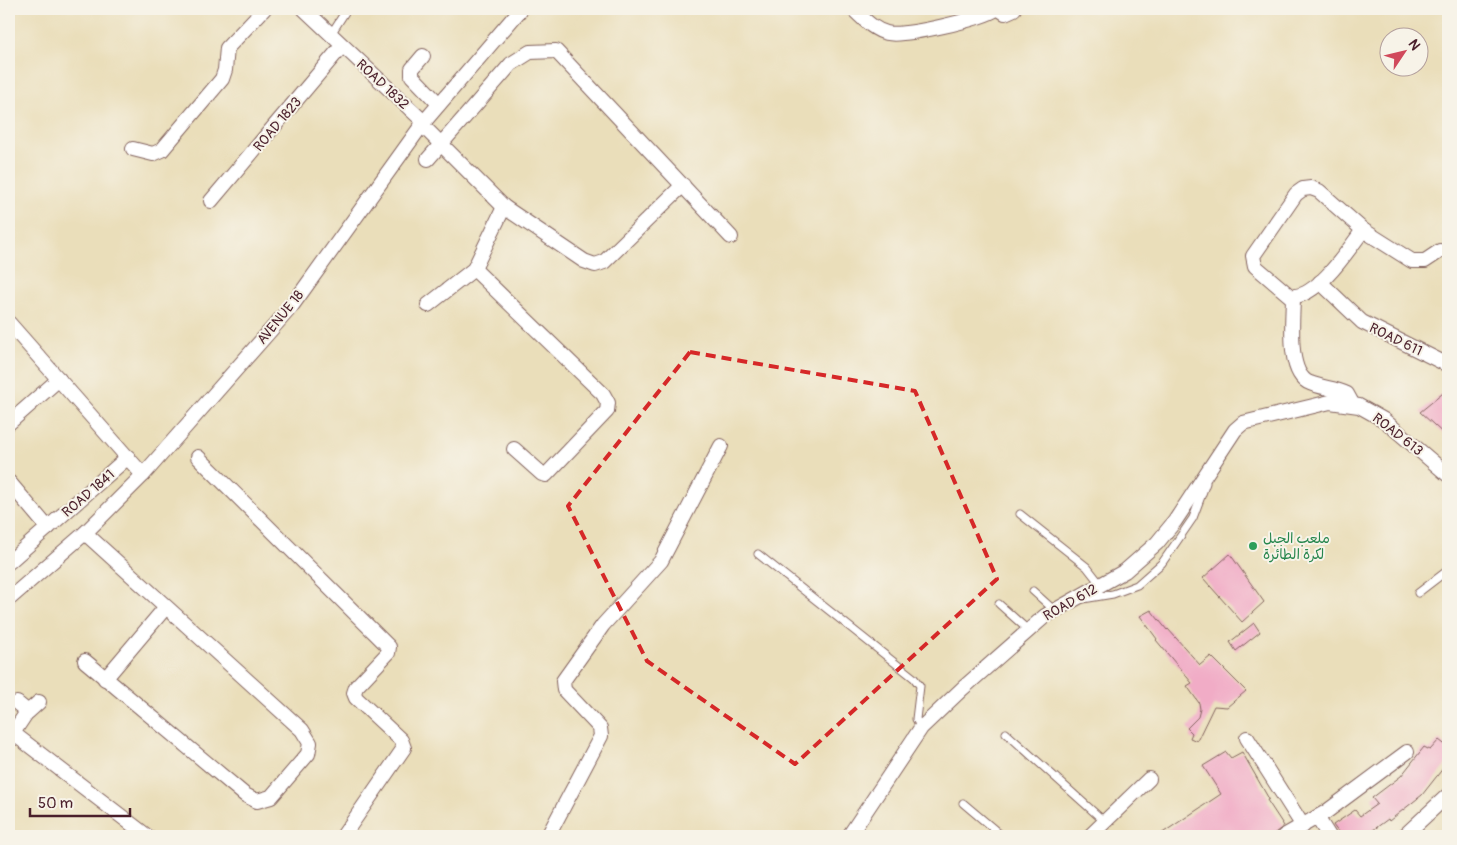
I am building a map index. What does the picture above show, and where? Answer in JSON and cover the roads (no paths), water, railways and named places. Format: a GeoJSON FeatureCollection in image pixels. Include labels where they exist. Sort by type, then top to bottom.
{"type":"FeatureCollection","features":[{"type":"Feature","properties":{"kind":"street"},"geometry":{"type":"LineString","coordinates":[[133,149],[153,154],[162,150],[222,79],[225,70],[227,48],[264,9]]}},
{"type":"Feature","properties":{"kind":"street","name":"ROAD 1832"},"geometry":{"type":"LineString","coordinates":[[304,9],[423,124],[504,207],[584,261],[595,265],[604,262],[683,186]]}},
{"type":"Feature","properties":{"kind":"street","name":"AVENUE 18"},"geometry":{"type":"LineString","coordinates":[[9,599],[85,533],[144,475],[291,307],[423,124],[521,9]]}},
{"type":"Feature","properties":{"kind":"street"},"geometry":{"type":"LineString","coordinates":[[853,9],[872,27],[892,34],[981,17],[997,9],[1005,12],[1014,9]]}},
{"type":"Feature","properties":{"kind":"street","name":"ROAD 1823"},"geometry":{"type":"LineString","coordinates":[[212,201],[342,46]]}},
{"type":"Feature","properties":{"kind":"street"},"geometry":{"type":"LineString","coordinates":[[428,159],[511,64],[530,52],[556,51],[731,237]]}},
{"type":"Feature","properties":{"kind":"street"},"geometry":{"type":"LineString","coordinates":[[423,56],[412,69],[412,76],[439,104]]}},
{"type":"Feature","properties":{"kind":"street"},"geometry":{"type":"LineString","coordinates":[[1363,230],[1320,282],[1302,295],[1293,297],[1284,293],[1255,266],[1253,259],[1255,252],[1296,194],[1307,188],[1318,191],[1363,230],[1412,261],[1425,261],[1440,251]]}},
{"type":"Feature","properties":{"kind":"street"},"geometry":{"type":"LineString","coordinates":[[428,305],[474,269],[504,207]]}},
{"type":"Feature","properties":{"kind":"street"},"geometry":{"type":"LineString","coordinates":[[474,269],[603,394],[608,403],[607,411],[546,475],[542,474],[514,449]]}},
{"type":"Feature","properties":{"kind":"street","name":"ROAD 611"},"geometry":{"type":"LineString","coordinates":[[1320,282],[1347,310],[1370,327],[1448,365]]}},
{"type":"Feature","properties":{"kind":"street"},"geometry":{"type":"LineString","coordinates":[[1293,297],[1293,350],[1296,370],[1300,378],[1309,383],[1347,394],[1353,405]]}},
{"type":"Feature","properties":{"kind":"street"},"geometry":{"type":"LineString","coordinates":[[9,322],[144,475]]}},
{"type":"Feature","properties":{"kind":"street"},"geometry":{"type":"LineString","coordinates":[[9,423],[59,379]]}},
{"type":"Feature","properties":{"kind":"street","name":"ROAD 613"},"geometry":{"type":"LineString","coordinates":[[1313,405],[1330,402],[1353,405],[1384,420],[1448,475]]}},
{"type":"Feature","properties":{"kind":"street","name":"ROAD 612"},"geometry":{"type":"LineString","coordinates":[[849,836],[921,728],[1028,630],[1054,610],[1126,571],[1158,543],[1175,521],[1235,430],[1243,423],[1313,405]]}},
{"type":"Feature","properties":{"kind":"street"},"geometry":{"type":"LineString","coordinates":[[548,836],[602,736],[600,728],[564,690],[563,681],[603,625],[661,561],[721,446]]}},
{"type":"Feature","properties":{"kind":"street"},"geometry":{"type":"LineString","coordinates":[[198,457],[389,647],[388,653],[356,687],[354,693],[356,698],[401,740],[404,748],[343,836]]}},
{"type":"Feature","properties":{"kind":"street","name":"ROAD 1841"},"geometry":{"type":"LineString","coordinates":[[9,562],[128,458]]}},
{"type":"Feature","properties":{"kind":"street","name":"ROAD 1841"},"geometry":{"type":"LineString","coordinates":[[9,482],[48,528]]}},
{"type":"Feature","properties":{"kind":"street"},"geometry":{"type":"LineString","coordinates":[[85,533],[165,608],[302,730],[310,743],[308,754],[271,797],[257,801],[245,794],[85,662]]}},
{"type":"Feature","properties":{"kind":"street"},"geometry":{"type":"LineString","coordinates":[[106,679],[165,608]]}},
{"type":"Feature","properties":{"kind":"street"},"geometry":{"type":"LineString","coordinates":[[39,702],[22,708],[11,732],[147,836]]}},
{"type":"Feature","properties":{"kind":"street"},"geometry":{"type":"LineString","coordinates":[[1247,738],[1303,826]]}},
{"type":"Feature","properties":{"kind":"street"},"geometry":{"type":"LineString","coordinates":[[1284,836],[1317,817],[1407,752]]}},
{"type":"Feature","properties":{"kind":"street"},"geometry":{"type":"LineString","coordinates":[[1090,836],[1150,779]]}},
{"type":"Feature","properties":{"kind":"street"},"geometry":{"type":"LineString","coordinates":[[1404,836],[1448,795]]}},
{"type":"Feature","properties":{"kind":"street"},"geometry":{"type":"LineString","coordinates":[[1317,817],[1329,836]]}},
{"type":"Feature","properties":{"kind":"lane"},"geometry":{"type":"LineString","coordinates":[[331,34],[347,9]]}},
{"type":"Feature","properties":{"kind":"lane"},"geometry":{"type":"LineString","coordinates":[[1069,601],[1113,594],[1136,585],[1162,563],[1193,518],[1214,461]]}},
{"type":"Feature","properties":{"kind":"lane"},"geometry":{"type":"LineString","coordinates":[[1020,514],[1087,567],[1101,585]]}},
{"type":"Feature","properties":{"kind":"lane"},"geometry":{"type":"LineString","coordinates":[[758,554],[914,678],[920,686],[916,719],[921,728]]}},
{"type":"Feature","properties":{"kind":"lane"},"geometry":{"type":"LineString","coordinates":[[1418,593],[1448,570]]}},
{"type":"Feature","properties":{"kind":"lane"},"geometry":{"type":"LineString","coordinates":[[1033,591],[1054,610]]}},
{"type":"Feature","properties":{"kind":"lane"},"geometry":{"type":"LineString","coordinates":[[999,604],[1028,630]]}},
{"type":"Feature","properties":{"kind":"lane"},"geometry":{"type":"LineString","coordinates":[[1006,733],[1105,822]]}},
{"type":"Feature","properties":{"kind":"lane"},"geometry":{"type":"LineString","coordinates":[[963,803],[1002,836]]}},
{"type":"Feature","properties":{"kind":"place","name":"ملعب الجبل لكرة الطائرة"},"geometry":{"type":"Point","coordinates":[1253,546]}}]}
